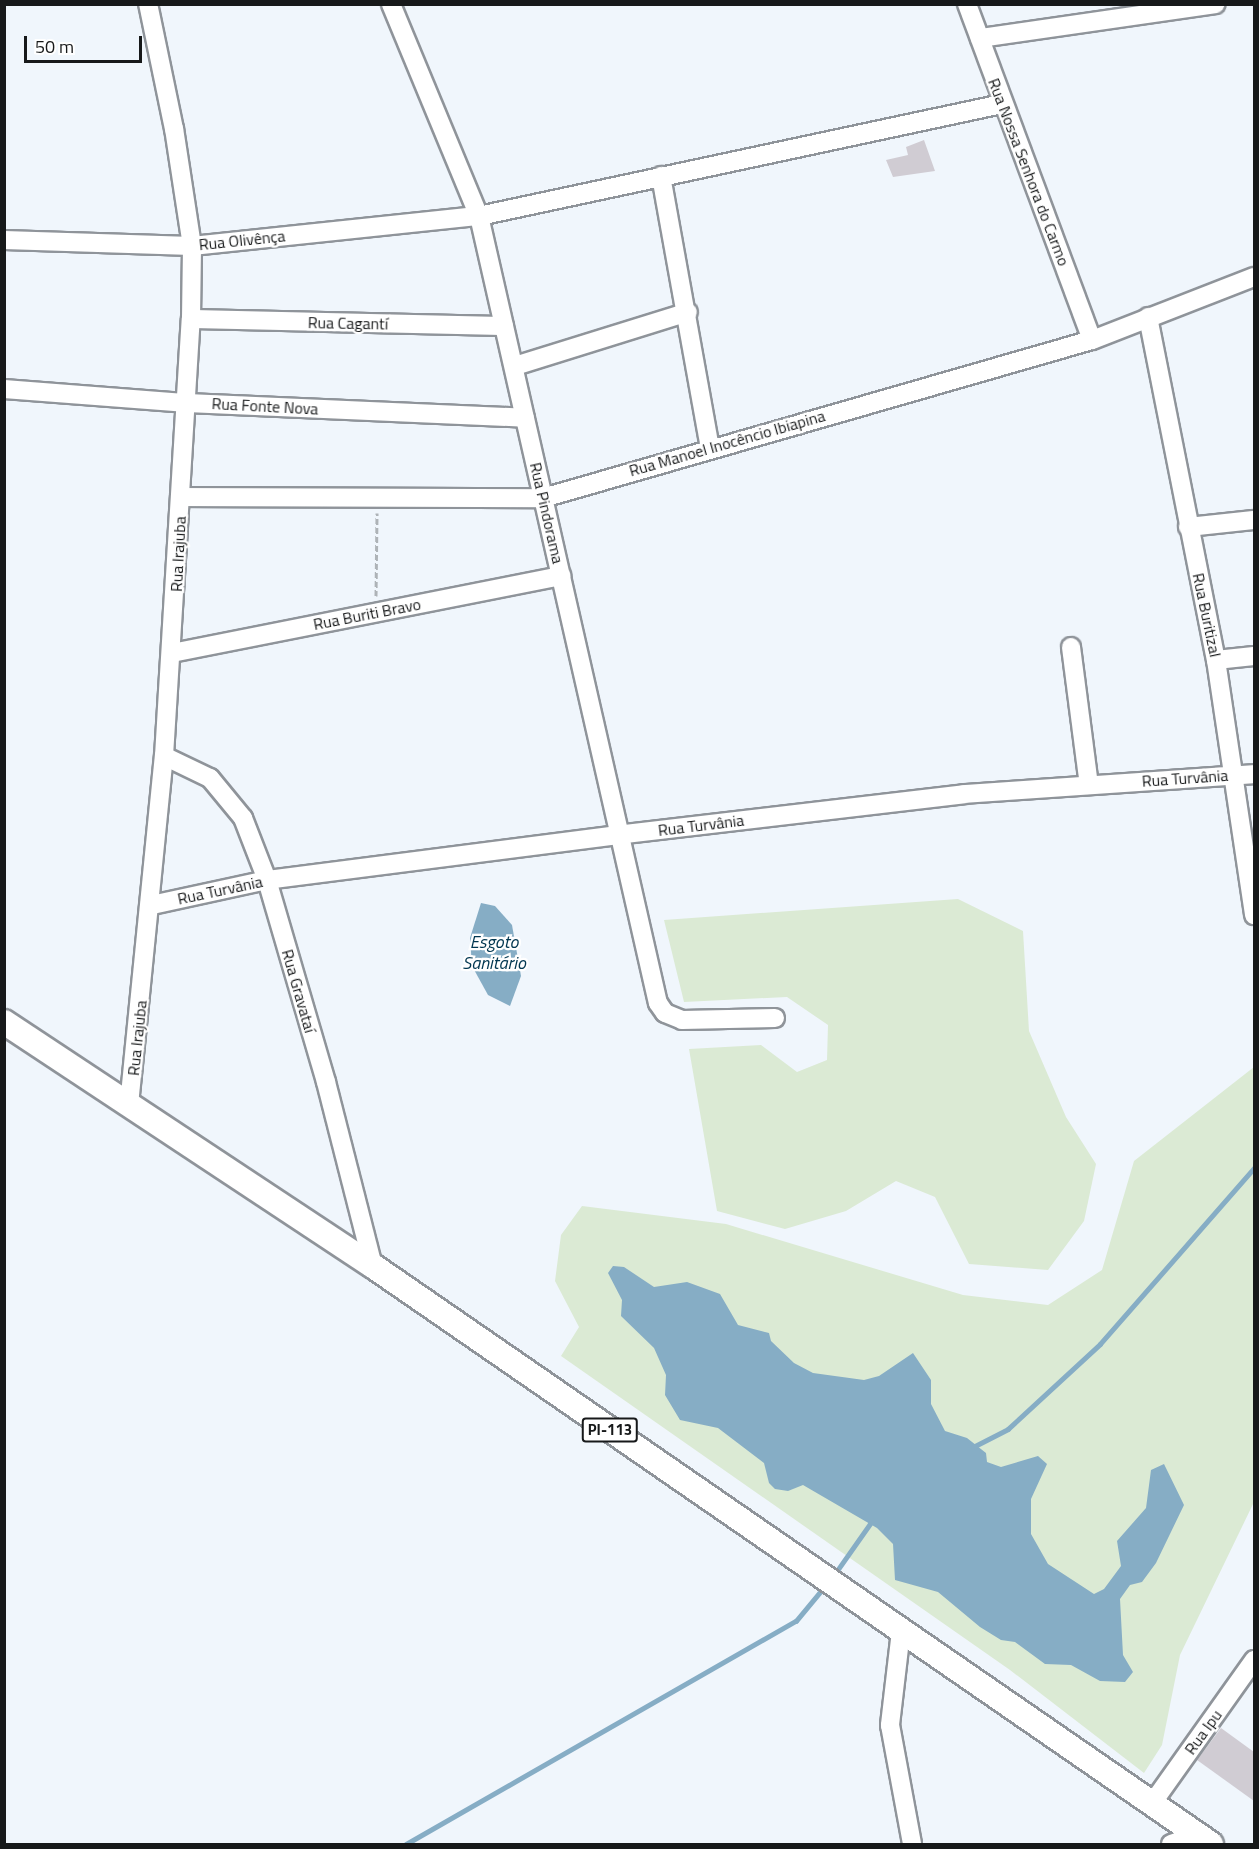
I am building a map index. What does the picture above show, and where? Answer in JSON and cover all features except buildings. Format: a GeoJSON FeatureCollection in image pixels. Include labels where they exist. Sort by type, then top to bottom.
{"type":"FeatureCollection","features":[{"type":"Feature","properties":{"kind":"main road","name":"PI-113"},"geometry":{"type":"LineString","coordinates":[[4,1022],[372,1266],[1204,1840]]}},
{"type":"Feature","properties":{"kind":"street","name":"Rua Irajuba"},"geometry":{"type":"LineString","coordinates":[[129,1105],[152,905],[164,756],[191,319],[192,246],[174,129],[148,4]]}},
{"type":"Feature","properties":{"kind":"street","name":"Rua Pindorama"},"geometry":{"type":"LineString","coordinates":[[391,4],[479,216],[515,366],[650,981],[665,1013],[682,1020],[775,1018]]}},
{"type":"Feature","properties":{"kind":"street","name":"Rua Nossa Senhora do Carmo"},"geometry":{"type":"LineString","coordinates":[[967,4],[1002,104],[1092,340]]}},
{"type":"Feature","properties":{"kind":"street"},"geometry":{"type":"LineString","coordinates":[[980,38],[1216,4]]}},
{"type":"Feature","properties":{"kind":"street","name":"Rua Olivênça"},"geometry":{"type":"LineString","coordinates":[[4,240],[192,246],[479,216],[1002,104]]}},
{"type":"Feature","properties":{"kind":"street"},"geometry":{"type":"LineString","coordinates":[[661,176],[688,312],[710,447]]}},
{"type":"Feature","properties":{"kind":"street","name":"Rua Manoel Inocêncio Ibiapina"},"geometry":{"type":"LineString","coordinates":[[181,497],[543,498],[710,447],[1092,340],[1254,277]]}},
{"type":"Feature","properties":{"kind":"street"},"geometry":{"type":"LineString","coordinates":[[515,366],[688,312]]}},
{"type":"Feature","properties":{"kind":"street","name":"Rua Buritizal"},"geometry":{"type":"LineString","coordinates":[[1148,317],[1216,660],[1236,775],[1254,915]]}},
{"type":"Feature","properties":{"kind":"street","name":"Rua Cagantí"},"geometry":{"type":"LineString","coordinates":[[191,319],[504,326]]}},
{"type":"Feature","properties":{"kind":"street","name":"Rua Fonte Nova"},"geometry":{"type":"LineString","coordinates":[[4,389],[187,403],[525,418]]}},
{"type":"Feature","properties":{"kind":"street"},"geometry":{"type":"LineString","coordinates":[[1188,527],[1254,520]]}},
{"type":"Feature","properties":{"kind":"street","name":"Rua Buriti Bravo"},"geometry":{"type":"LineString","coordinates":[[172,653],[561,576]]}},
{"type":"Feature","properties":{"kind":"street"},"geometry":{"type":"LineString","coordinates":[[1071,648],[1089,785]]}},
{"type":"Feature","properties":{"kind":"street"},"geometry":{"type":"LineString","coordinates":[[1216,660],[1254,656]]}},
{"type":"Feature","properties":{"kind":"street","name":"Rua Gravataí"},"geometry":{"type":"LineString","coordinates":[[164,756],[210,778],[243,818],[267,879],[326,1082],[372,1266]]}},
{"type":"Feature","properties":{"kind":"street","name":"Rua Turvânia"},"geometry":{"type":"LineString","coordinates":[[152,905],[267,879],[617,835],[964,794],[1254,774]]}},
{"type":"Feature","properties":{"kind":"street"},"geometry":{"type":"LineString","coordinates":[[901,1631],[890,1725],[912,1845]]}},
{"type":"Feature","properties":{"kind":"street","name":"Rua Ipu"},"geometry":{"type":"LineString","coordinates":[[1151,1804],[1254,1660]]}},
{"type":"Feature","properties":{"kind":"street"},"geometry":{"type":"LineString","coordinates":[[1171,1845],[1204,1840]]}},
{"type":"Feature","properties":{"kind":"path"},"geometry":{"type":"LineString","coordinates":[[376,613],[377,497]]}},
{"type":"Feature","properties":{"kind":"green space"},"geometry":{"type":"Polygon","coordinates":[[[958,899],[1023,931],[1029,1031],[1066,1117],[1096,1164],[1084,1221],[1048,1270],[969,1264],[935,1197],[896,1181],[846,1211],[785,1229],[717,1211],[689,1049],[761,1045],[797,1072],[827,1060],[828,1025],[787,997],[684,1002],[664,920],[958,899]]]}},
{"type":"Feature","properties":{"kind":"green space"},"geometry":{"type":"Polygon","coordinates":[[[1254,1067],[1254,1502],[1180,1655],[1162,1745],[1144,1773],[1010,1670],[561,1356],[579,1327],[555,1281],[561,1235],[582,1206],[726,1224],[963,1295],[1048,1305],[1102,1270],[1134,1161],[1254,1067]]]}},
{"type":"Feature","properties":{"kind":"water","name":"Esgoto Sanitário"},"geometry":{"type":"Polygon","coordinates":[[[481,903],[495,906],[512,925],[521,976],[510,1006],[488,995],[472,966],[470,938],[481,903]]]}},
{"type":"Feature","properties":{"kind":"water"},"geometry":{"type":"Polygon","coordinates":[[[613,1266],[624,1267],[654,1287],[687,1282],[720,1294],[738,1325],[769,1333],[771,1341],[794,1363],[813,1373],[864,1380],[879,1376],[913,1353],[931,1380],[931,1404],[945,1431],[967,1438],[986,1453],[987,1462],[1001,1467],[1038,1456],[1047,1464],[1031,1499],[1031,1534],[1048,1564],[1094,1594],[1104,1589],[1121,1566],[1117,1541],[1146,1508],[1151,1470],[1164,1464],[1184,1505],[1156,1563],[1142,1582],[1130,1585],[1120,1599],[1123,1655],[1133,1672],[1125,1682],[1100,1681],[1071,1665],[1045,1664],[1015,1642],[1001,1640],[980,1627],[938,1592],[895,1580],[893,1544],[877,1528],[803,1485],[788,1491],[775,1489],[769,1483],[764,1463],[718,1428],[680,1420],[665,1395],[666,1375],[654,1348],[621,1316],[622,1300],[608,1273],[613,1266]]]}},
{"type":"Feature","properties":{"kind":"waterway"},"geometry":{"type":"LineString","coordinates":[[973,1447],[1008,1429],[1100,1344],[1254,1168]]}},
{"type":"Feature","properties":{"kind":"waterway"},"geometry":{"type":"LineString","coordinates":[[834,1575],[872,1521]]}},
{"type":"Feature","properties":{"kind":"waterway"},"geometry":{"type":"LineString","coordinates":[[406,1844],[796,1621],[825,1586]]}}]}
